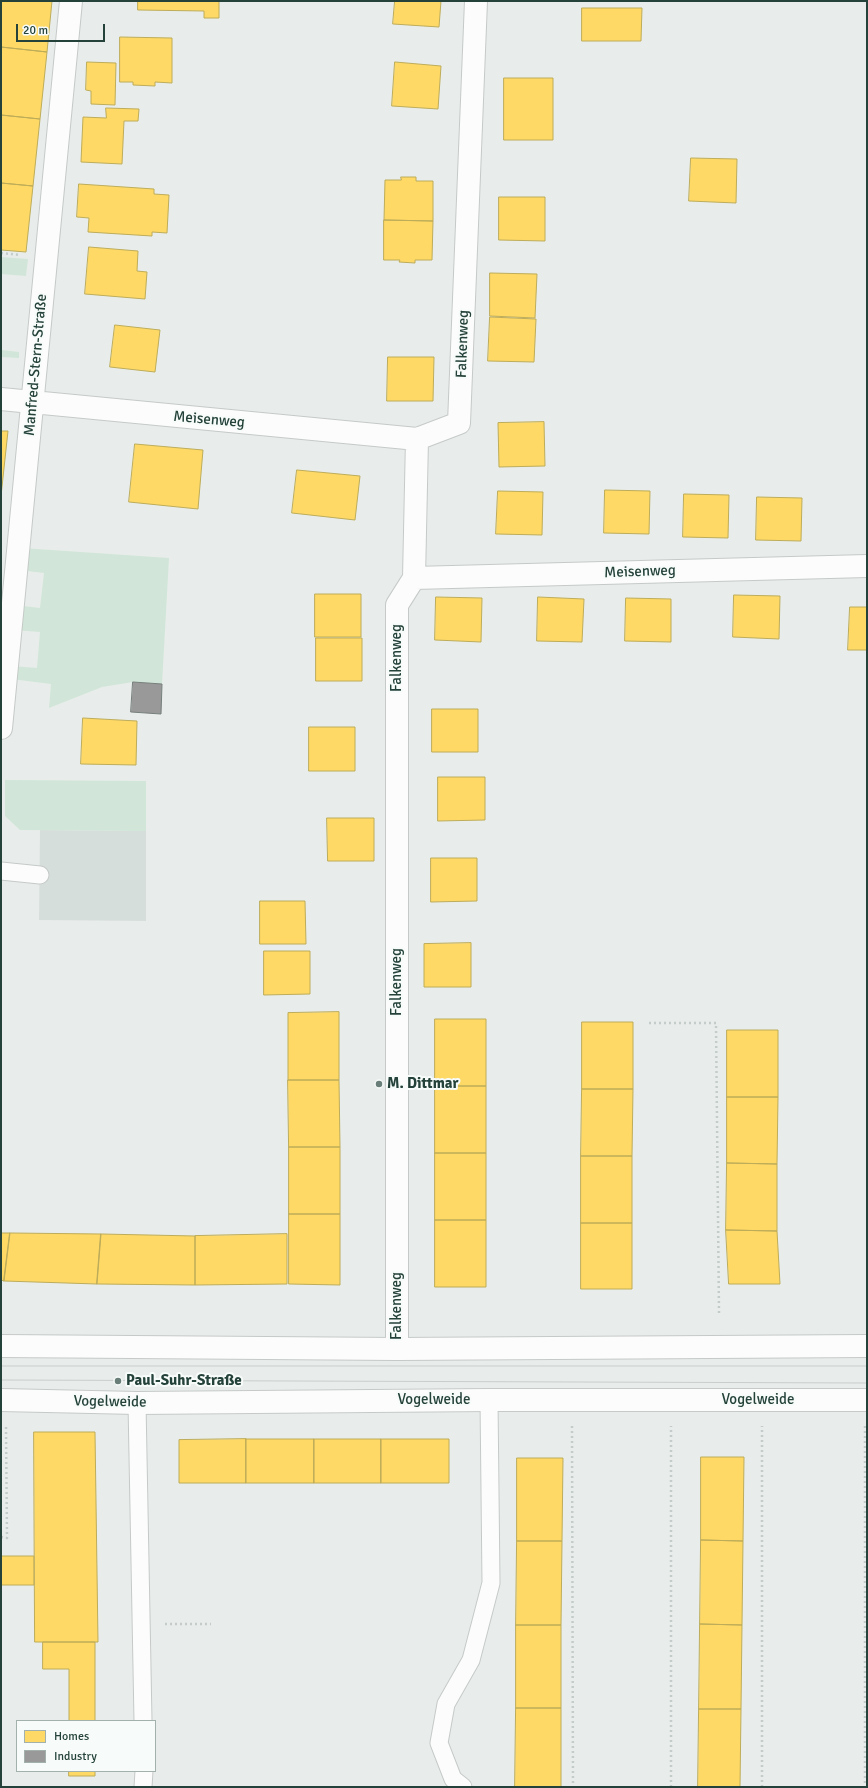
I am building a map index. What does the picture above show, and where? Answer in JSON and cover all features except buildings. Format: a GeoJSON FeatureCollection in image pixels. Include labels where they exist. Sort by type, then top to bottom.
{"type":"FeatureCollection","features":[{"type":"Feature","properties":{"kind":"street","name":"Manfred-Stern-Straße"},"geometry":{"type":"LineString","coordinates":[[1,728],[70,1]]}},
{"type":"Feature","properties":{"kind":"street","name":"Falkenweg"},"geometry":{"type":"LineString","coordinates":[[417,439],[460,423],[476,1]]}},
{"type":"Feature","properties":{"kind":"street","name":"Meisenweg"},"geometry":{"type":"LineString","coordinates":[[1,399],[417,439]]}},
{"type":"Feature","properties":{"kind":"street"},"geometry":{"type":"LineString","coordinates":[[414,578],[417,439]]}},
{"type":"Feature","properties":{"kind":"street","name":"Meisenweg"},"geometry":{"type":"LineString","coordinates":[[414,578],[867,566]]}},
{"type":"Feature","properties":{"kind":"street","name":"Falkenweg"},"geometry":{"type":"LineString","coordinates":[[398,1348],[397,605],[414,578]]}},
{"type":"Feature","properties":{"kind":"street"},"geometry":{"type":"LineString","coordinates":[[1,1346],[398,1348],[867,1346]]}},
{"type":"Feature","properties":{"kind":"street","name":"Vogelweide"},"geometry":{"type":"LineString","coordinates":[[1,1400],[137,1403],[489,1400],[867,1400]]}},
{"type":"Feature","properties":{"kind":"lane"},"geometry":{"type":"LineString","coordinates":[[1,871],[40,875]]}},
{"type":"Feature","properties":{"kind":"lane"},"geometry":{"type":"LineString","coordinates":[[463,1787],[453,1779],[439,1743],[446,1704],[471,1660],[491,1583],[489,1400]]}},
{"type":"Feature","properties":{"kind":"lane"},"geometry":{"type":"LineString","coordinates":[[137,1403],[143,1720]]}},
{"type":"Feature","properties":{"kind":"lane"},"geometry":{"type":"LineString","coordinates":[[143,1787],[144,1772]]}},
{"type":"Feature","properties":{"kind":"path"},"geometry":{"type":"LineString","coordinates":[[648,1023],[716,1023],[718,1313]]}},
{"type":"Feature","properties":{"kind":"path"},"geometry":{"type":"LineString","coordinates":[[670,1787],[671,1423]]}},
{"type":"Feature","properties":{"kind":"path"},"geometry":{"type":"LineString","coordinates":[[762,1423],[762,1787]]}},
{"type":"Feature","properties":{"kind":"path"},"geometry":{"type":"LineString","coordinates":[[865,1423],[865,1787]]}},
{"type":"Feature","properties":{"kind":"path"},"geometry":{"type":"LineString","coordinates":[[572,1424],[572,1787]]}},
{"type":"Feature","properties":{"kind":"path"},"geometry":{"type":"LineString","coordinates":[[1,1537],[7,1538],[6,1426]]}},
{"type":"Feature","properties":{"kind":"path"},"geometry":{"type":"LineString","coordinates":[[141,1625],[211,1624]]}},
{"type":"Feature","properties":{"kind":"shaded area"},"geometry":{"type":"Polygon","coordinates":[[[40,830],[146,831],[146,921],[39,920],[40,830]]]}},
{"type":"Feature","properties":{"kind":"green space"},"geometry":{"type":"Polygon","coordinates":[[[1,257],[28,259],[26,276],[1,274],[1,257]]]}},
{"type":"Feature","properties":{"kind":"green space"},"geometry":{"type":"Polygon","coordinates":[[[1,350],[19,352],[19,358],[1,357],[1,350]]]}},
{"type":"Feature","properties":{"kind":"green space"},"geometry":{"type":"Polygon","coordinates":[[[22,548],[169,558],[162,684],[133,682],[102,687],[49,708],[51,684],[11,679],[12,666],[37,668],[40,632],[14,630],[15,605],[40,608],[44,573],[19,570],[22,548]]]}},
{"type":"Feature","properties":{"kind":"green space"},"geometry":{"type":"Polygon","coordinates":[[[5,780],[146,781],[146,831],[20,830],[5,816],[5,780]]]}},
{"type":"Feature","properties":{"kind":"tram line"},"geometry":{"type":"LineString","coordinates":[[1,1366],[867,1366]]}},
{"type":"Feature","properties":{"kind":"tram line"},"geometry":{"type":"LineString","coordinates":[[1,1380],[867,1383]]}},
{"type":"Feature","properties":{"kind":"place","name":"M. Dittmar"},"geometry":{"type":"Point","coordinates":[379,1084]}},
{"type":"Feature","properties":{"kind":"place","name":"Paul-Suhr-Straße"},"geometry":{"type":"Point","coordinates":[118,1381]}}]}
